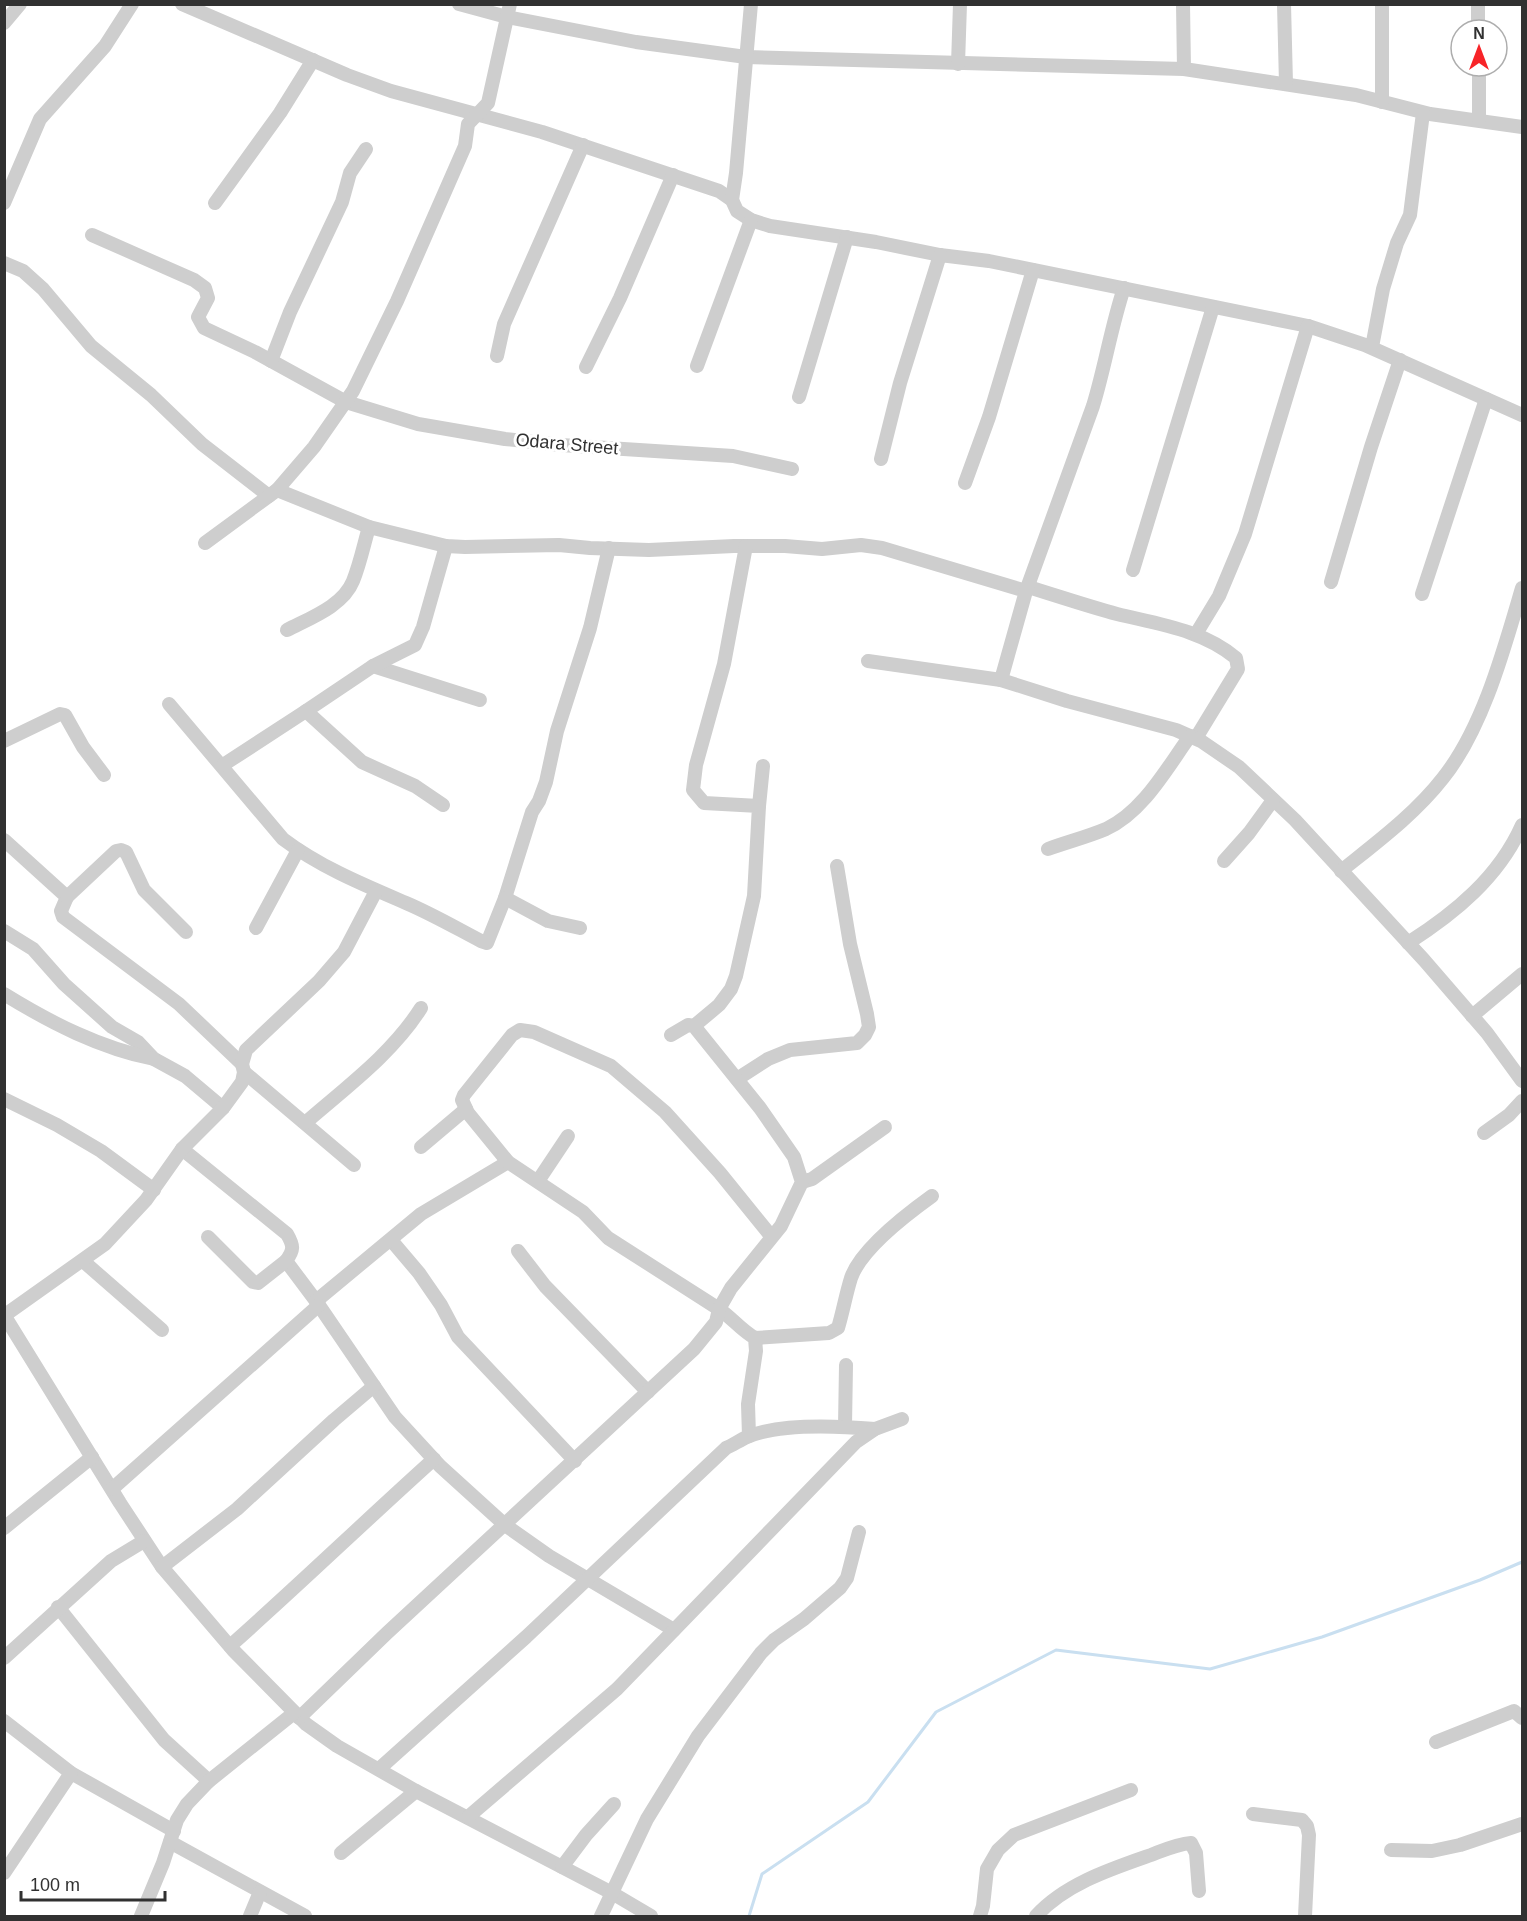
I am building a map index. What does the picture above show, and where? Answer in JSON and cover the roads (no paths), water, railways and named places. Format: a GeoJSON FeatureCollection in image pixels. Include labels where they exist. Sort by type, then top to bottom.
{"type":"FeatureCollection","features":[{"type":"Feature","properties":{"kind":"street"},"geometry":{"type":"LineString","coordinates":[[4,23],[20,4]]}},
{"type":"Feature","properties":{"kind":"street"},"geometry":{"type":"LineString","coordinates":[[4,203],[40,118],[105,46],[132,4]]}},
{"type":"Feature","properties":{"kind":"street"},"geometry":{"type":"LineString","coordinates":[[182,4],[391,91],[583,145],[719,191],[732,200]]}},
{"type":"Feature","properties":{"kind":"street"},"geometry":{"type":"LineString","coordinates":[[459,4],[509,11],[636,42],[746,57],[1184,69],[1356,95],[1423,113],[1522,127]]}},
{"type":"Feature","properties":{"kind":"street"},"geometry":{"type":"LineString","coordinates":[[751,4],[732,200],[737,212],[751,220],[770,226],[847,237],[940,255],[989,261],[1308,326],[1372,347],[1522,415]]}},
{"type":"Feature","properties":{"kind":"street"},"geometry":{"type":"LineString","coordinates":[[958,64],[960,4]]}},
{"type":"Feature","properties":{"kind":"street"},"geometry":{"type":"LineString","coordinates":[[1183,4],[1184,69]]}},
{"type":"Feature","properties":{"kind":"street"},"geometry":{"type":"LineString","coordinates":[[1284,4],[1286,84]]}},
{"type":"Feature","properties":{"kind":"street"},"geometry":{"type":"LineString","coordinates":[[1382,4],[1382,102]]}},
{"type":"Feature","properties":{"kind":"street"},"geometry":{"type":"LineString","coordinates":[[205,543],[273,493],[314,447],[353,391],[397,301],[465,146],[468,124],[488,103],[509,11]]}},
{"type":"Feature","properties":{"kind":"street"},"geometry":{"type":"LineString","coordinates":[[214,202],[280,113],[313,60]]}},
{"type":"Feature","properties":{"kind":"street"},"geometry":{"type":"LineString","coordinates":[[1479,78],[1479,120]]}},
{"type":"Feature","properties":{"kind":"street"},"geometry":{"type":"LineString","coordinates":[[1372,347],[1383,289],[1397,243],[1410,215],[1423,113]]}},
{"type":"Feature","properties":{"kind":"street"},"geometry":{"type":"LineString","coordinates":[[497,356],[504,324],[583,145]]}},
{"type":"Feature","properties":{"kind":"street"},"geometry":{"type":"LineString","coordinates":[[271,361],[290,312],[342,202],[350,173],[366,149]]}},
{"type":"Feature","properties":{"kind":"street"},"geometry":{"type":"LineString","coordinates":[[586,367],[620,298],[673,175]]}},
{"type":"Feature","properties":{"kind":"street"},"geometry":{"type":"LineString","coordinates":[[697,366],[751,220]]}},
{"type":"Feature","properties":{"kind":"street","name":"Odara Street"},"geometry":{"type":"LineString","coordinates":[[92,235],[200,284],[205,288],[208,298],[198,317],[204,328],[346,402],[418,424],[506,439],[561,445],[733,456],[792,469]]}},
{"type":"Feature","properties":{"kind":"street"},"geometry":{"type":"LineString","coordinates":[[799,397],[847,237]]}},
{"type":"Feature","properties":{"kind":"street"},"geometry":{"type":"LineString","coordinates":[[880,459],[900,383],[940,255]]}},
{"type":"Feature","properties":{"kind":"street"},"geometry":{"type":"LineString","coordinates":[[4,263],[23,271],[42,289],[91,346],[151,395],[202,444],[273,493],[369,527],[446,546],[559,544],[649,550],[746,546],[822,549],[861,544],[1196,634],[1222,646],[1236,658],[1238,669],[1193,737],[1134,809],[1107,828],[1048,849]]}},
{"type":"Feature","properties":{"kind":"street"},"geometry":{"type":"LineString","coordinates":[[965,483],[989,417],[1033,270]]}},
{"type":"Feature","properties":{"kind":"street"},"geometry":{"type":"LineString","coordinates":[[1001,680],[1027,589],[1103,375],[1113,323],[1124,288]]}},
{"type":"Feature","properties":{"kind":"street"},"geometry":{"type":"LineString","coordinates":[[1133,570],[1213,307]]}},
{"type":"Feature","properties":{"kind":"street"},"geometry":{"type":"LineString","coordinates":[[1196,634],[1219,596],[1245,534],[1308,326]]}},
{"type":"Feature","properties":{"kind":"street"},"geometry":{"type":"LineString","coordinates":[[1331,582],[1400,360]]}},
{"type":"Feature","properties":{"kind":"street"},"geometry":{"type":"LineString","coordinates":[[1422,594],[1486,399]]}},
{"type":"Feature","properties":{"kind":"street"},"geometry":{"type":"LineString","coordinates":[[287,630],[327,609],[345,593],[353,582],[369,527]]}},
{"type":"Feature","properties":{"kind":"street"},"geometry":{"type":"LineString","coordinates":[[223,765],[373,666],[415,645],[423,627],[446,546]]}},
{"type":"Feature","properties":{"kind":"street"},"geometry":{"type":"LineString","coordinates":[[746,546],[724,664],[696,765],[693,790],[704,803],[759,806]]}},
{"type":"Feature","properties":{"kind":"street"},"geometry":{"type":"LineString","coordinates":[[169,704],[223,765],[283,839],[298,850],[376,891],[488,943],[532,812],[546,782],[557,731],[590,628],[609,549]]}},
{"type":"Feature","properties":{"kind":"street"},"geometry":{"type":"LineString","coordinates":[[1341,871],[1418,806],[1444,778],[1462,750],[1499,665],[1522,588]]}},
{"type":"Feature","properties":{"kind":"street"},"geometry":{"type":"LineString","coordinates":[[868,661],[1001,680],[1067,701],[1176,730],[1193,737],[1239,767],[1341,871],[1472,1016],[1522,1081]]}},
{"type":"Feature","properties":{"kind":"street"},"geometry":{"type":"LineString","coordinates":[[373,666],[480,700]]}},
{"type":"Feature","properties":{"kind":"street"},"geometry":{"type":"LineString","coordinates":[[306,711],[362,762],[415,786],[442,806]]}},
{"type":"Feature","properties":{"kind":"street"},"geometry":{"type":"LineString","coordinates":[[4,741],[60,714],[65,715],[83,747],[104,774]]}},
{"type":"Feature","properties":{"kind":"street"},"geometry":{"type":"LineString","coordinates":[[694,1026],[719,1005],[731,989],[739,966],[754,896],[763,766]]}},
{"type":"Feature","properties":{"kind":"street"},"geometry":{"type":"LineString","coordinates":[[1224,861],[1249,833],[1273,800]]}},
{"type":"Feature","properties":{"kind":"street"},"geometry":{"type":"LineString","coordinates":[[1408,943],[1437,924],[1484,883],[1504,859],[1522,825]]}},
{"type":"Feature","properties":{"kind":"street"},"geometry":{"type":"LineString","coordinates":[[4,840],[67,897]]}},
{"type":"Feature","properties":{"kind":"street"},"geometry":{"type":"LineString","coordinates":[[186,932],[144,890],[126,852],[121,850],[116,851],[67,897],[61,911],[63,917],[179,1005],[243,1068],[354,1165]]}},
{"type":"Feature","properties":{"kind":"street"},"geometry":{"type":"LineString","coordinates":[[256,928],[298,850]]}},
{"type":"Feature","properties":{"kind":"street"},"geometry":{"type":"LineString","coordinates":[[737,1079],[768,1059],[790,1050],[857,1043],[869,1027],[861,983],[850,944],[837,866]]}},
{"type":"Feature","properties":{"kind":"street"},"geometry":{"type":"LineString","coordinates":[[376,891],[344,952],[319,981],[246,1050],[242,1082],[223,1108],[182,1149],[154,1190],[105,1244],[5,1316],[162,1567],[230,1646],[297,1715],[337,1746],[416,1791],[612,1893],[651,1917]]}},
{"type":"Feature","properties":{"kind":"street"},"geometry":{"type":"LineString","coordinates":[[505,898],[548,921],[580,928]]}},
{"type":"Feature","properties":{"kind":"street"},"geometry":{"type":"LineString","coordinates":[[4,931],[33,949],[64,984],[90,1008],[112,1027],[138,1042],[154,1059]]}},
{"type":"Feature","properties":{"kind":"street"},"geometry":{"type":"LineString","coordinates":[[1472,1016],[1522,974]]}},
{"type":"Feature","properties":{"kind":"street"},"geometry":{"type":"LineString","coordinates":[[4,994],[76,1034],[129,1054],[154,1059],[185,1076],[223,1108]]}},
{"type":"Feature","properties":{"kind":"street"},"geometry":{"type":"LineString","coordinates":[[305,1124],[390,1047],[421,1008]]}},
{"type":"Feature","properties":{"kind":"street"},"geometry":{"type":"LineString","coordinates":[[141,1917],[177,1820],[187,1804],[209,1781],[297,1715],[505,1526],[624,1412],[694,1349],[716,1322],[719,1309],[731,1288],[781,1226],[802,1182],[794,1157],[737,1079],[694,1026],[688,1025],[670,1035]]}},
{"type":"Feature","properties":{"kind":"street"},"geometry":{"type":"LineString","coordinates":[[771,1236],[720,1173],[665,1112],[611,1066],[534,1032],[520,1030],[512,1035],[464,1095],[462,1100],[466,1108],[508,1162],[583,1212],[608,1238],[719,1309],[747,1334],[755,1338],[829,1333],[838,1328],[852,1276],[865,1256],[901,1219],[932,1196]]}},
{"type":"Feature","properties":{"kind":"street"},"geometry":{"type":"LineString","coordinates":[[4,1099],[57,1125],[101,1151],[154,1190]]}},
{"type":"Feature","properties":{"kind":"street"},"geometry":{"type":"LineString","coordinates":[[1484,1133],[1522,1101]]}},
{"type":"Feature","properties":{"kind":"street"},"geometry":{"type":"LineString","coordinates":[[421,1147],[466,1108]]}},
{"type":"Feature","properties":{"kind":"street"},"geometry":{"type":"LineString","coordinates":[[802,1182],[812,1179],[885,1127]]}},
{"type":"Feature","properties":{"kind":"street"},"geometry":{"type":"LineString","coordinates":[[538,1181],[568,1136]]}},
{"type":"Feature","properties":{"kind":"street"},"geometry":{"type":"LineString","coordinates":[[182,1149],[287,1234],[293,1246],[293,1253],[258,1283],[253,1282],[208,1238]]}},
{"type":"Feature","properties":{"kind":"street"},"geometry":{"type":"LineString","coordinates":[[112,1489],[317,1303],[421,1214],[508,1162]]}},
{"type":"Feature","properties":{"kind":"street"},"geometry":{"type":"LineString","coordinates":[[391,1240],[419,1273],[441,1305],[458,1337],[575,1461]]}},
{"type":"Feature","properties":{"kind":"street"},"geometry":{"type":"LineString","coordinates":[[518,1251],[545,1286],[648,1392]]}},
{"type":"Feature","properties":{"kind":"street"},"geometry":{"type":"LineString","coordinates":[[83,1261],[162,1330]]}},
{"type":"Feature","properties":{"kind":"street"},"geometry":{"type":"LineString","coordinates":[[286,1261],[395,1417],[434,1459],[505,1526],[549,1556],[674,1630]]}},
{"type":"Feature","properties":{"kind":"street"},"geometry":{"type":"LineString","coordinates":[[749,1436],[748,1404],[756,1351],[755,1338]]}},
{"type":"Feature","properties":{"kind":"street"},"geometry":{"type":"LineString","coordinates":[[846,1365],[846,1426]]}},
{"type":"Feature","properties":{"kind":"street"},"geometry":{"type":"LineString","coordinates":[[162,1567],[237,1509],[374,1386]]}},
{"type":"Feature","properties":{"kind":"street"},"geometry":{"type":"LineString","coordinates":[[468,1817],[617,1689],[856,1442],[875,1429],[902,1419]]}},
{"type":"Feature","properties":{"kind":"street"},"geometry":{"type":"LineString","coordinates":[[379,1769],[466,1693],[726,1448],[749,1436],[781,1429],[846,1426],[875,1429]]}},
{"type":"Feature","properties":{"kind":"street"},"geometry":{"type":"LineString","coordinates":[[4,1528],[92,1457]]}},
{"type":"Feature","properties":{"kind":"street"},"geometry":{"type":"LineString","coordinates":[[230,1646],[434,1459]]}},
{"type":"Feature","properties":{"kind":"street"},"geometry":{"type":"LineString","coordinates":[[601,1917],[647,1819],[698,1736],[761,1653],[840,1588],[851,1567],[859,1532]]}},
{"type":"Feature","properties":{"kind":"street"},"geometry":{"type":"LineString","coordinates":[[4,1658],[111,1561],[144,1541]]}},
{"type":"Feature","properties":{"kind":"street"},"geometry":{"type":"LineString","coordinates":[[58,1607],[164,1740],[209,1781]]}},
{"type":"Feature","properties":{"kind":"street"},"geometry":{"type":"LineString","coordinates":[[1436,1742],[1514,1712],[1522,1718]]}},
{"type":"Feature","properties":{"kind":"street"},"geometry":{"type":"LineString","coordinates":[[4,1721],[71,1773],[260,1892],[305,1917]]}},
{"type":"Feature","properties":{"kind":"street"},"geometry":{"type":"LineString","coordinates":[[4,1873],[71,1773]]}},
{"type":"Feature","properties":{"kind":"street"},"geometry":{"type":"LineString","coordinates":[[980,1917],[987,1869],[998,1850],[1014,1834],[1131,1790]]}},
{"type":"Feature","properties":{"kind":"street"},"geometry":{"type":"LineString","coordinates":[[341,1853],[416,1791]]}},
{"type":"Feature","properties":{"kind":"street"},"geometry":{"type":"LineString","coordinates":[[562,1867],[586,1835],[614,1804]]}},
{"type":"Feature","properties":{"kind":"street"},"geometry":{"type":"LineString","coordinates":[[1253,1814],[1302,1820],[1307,1826],[1309,1835],[1305,1917]]}},
{"type":"Feature","properties":{"kind":"street"},"geometry":{"type":"LineString","coordinates":[[1391,1850],[1432,1851],[1461,1845],[1522,1824]]}},
{"type":"Feature","properties":{"kind":"street"},"geometry":{"type":"LineString","coordinates":[[1036,1917],[1053,1900],[1084,1882],[1130,1862],[1182,1844],[1191,1844],[1196,1853],[1199,1891]]}},
{"type":"Feature","properties":{"kind":"street"},"geometry":{"type":"LineString","coordinates":[[250,1917],[260,1892]]}},
{"type":"Feature","properties":{"kind":"waterway"},"geometry":{"type":"LineString","coordinates":[[749,1916],[762,1874],[868,1802],[936,1712],[1056,1650],[1210,1669],[1322,1637],[1480,1580],[1522,1562]]}}]}
